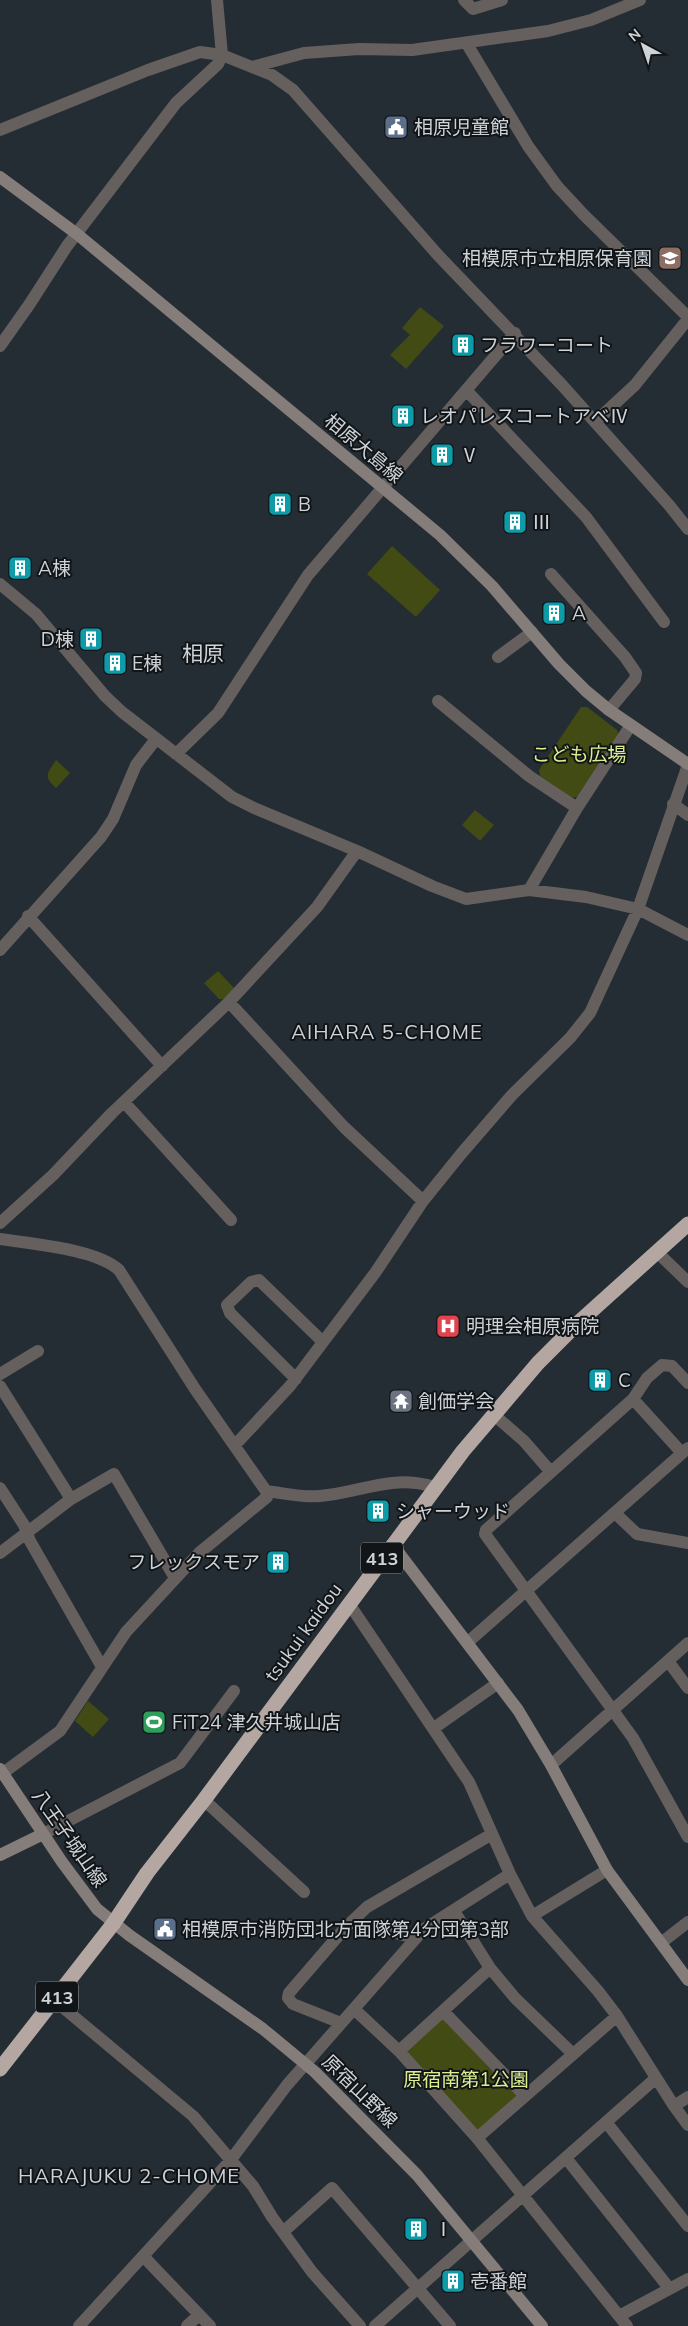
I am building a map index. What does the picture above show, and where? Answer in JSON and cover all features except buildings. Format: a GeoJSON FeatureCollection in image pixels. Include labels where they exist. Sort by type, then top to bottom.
{"type":"FeatureCollection","features":[{"type":"Feature","properties":{"kind":"highway","name":"tsukui kaidou"},"geometry":{"type":"LineString","coordinates":[[0,2069],[113,1924],[142,1880],[204,1800],[392,1544],[493,1414],[558,1342],[688,1224]]}},
{"type":"Feature","properties":{"kind":"street"},"geometry":{"type":"LineString","coordinates":[[0,346],[77,234],[176,103],[218,64],[222,55],[217,0]]}},
{"type":"Feature","properties":{"kind":"street"},"geometry":{"type":"LineString","coordinates":[[464,0],[473,9],[502,0]]}},
{"type":"Feature","properties":{"kind":"street"},"geometry":{"type":"LineString","coordinates":[[252,67],[304,53],[334,50],[412,50],[467,44],[572,26],[640,0]]}},
{"type":"Feature","properties":{"kind":"street"},"geometry":{"type":"LineString","coordinates":[[467,44],[528,146],[557,186],[584,216],[688,318],[635,385],[595,422]]}},
{"type":"Feature","properties":{"kind":"street"},"geometry":{"type":"LineString","coordinates":[[0,130],[193,54],[207,51],[272,75],[293,90],[437,254],[515,333],[669,504],[688,529]]}},
{"type":"Feature","properties":{"kind":"street","name":"相原大島線"},"geometry":{"type":"LineString","coordinates":[[0,177],[77,234],[440,535],[473,567],[574,680],[609,710],[688,764]]}},
{"type":"Feature","properties":{"kind":"street"},"geometry":{"type":"LineString","coordinates":[[176,754],[218,713],[308,575],[384,489],[417,446],[515,333]]}},
{"type":"Feature","properties":{"kind":"street"},"geometry":{"type":"LineString","coordinates":[[466,390],[586,517],[664,622]]}},
{"type":"Feature","properties":{"kind":"street"},"geometry":{"type":"LineString","coordinates":[[551,574],[625,657],[636,673],[635,679],[609,710]]}},
{"type":"Feature","properties":{"kind":"street"},"geometry":{"type":"LineString","coordinates":[[0,584],[36,614],[110,700],[156,739],[232,797],[432,886],[466,898],[529,890],[586,897],[638,909],[688,935]]}},
{"type":"Feature","properties":{"kind":"street"},"geometry":{"type":"LineString","coordinates":[[498,657],[532,632]]}},
{"type":"Feature","properties":{"kind":"street"},"geometry":{"type":"LineString","coordinates":[[438,701],[529,776],[578,808]]}},
{"type":"Feature","properties":{"kind":"street"},"geometry":{"type":"LineString","coordinates":[[529,890],[631,725]]}},
{"type":"Feature","properties":{"kind":"street"},"geometry":{"type":"LineString","coordinates":[[0,950],[28,916],[101,837],[113,819],[136,765],[156,739]]}},
{"type":"Feature","properties":{"kind":"street"},"geometry":{"type":"LineString","coordinates":[[235,1445],[296,1379],[375,1273],[423,1201],[501,1108],[590,1013],[638,909],[688,764]]}},
{"type":"Feature","properties":{"kind":"street"},"geometry":{"type":"LineString","coordinates":[[673,804],[688,815]]}},
{"type":"Feature","properties":{"kind":"street"},"geometry":{"type":"LineString","coordinates":[[0,1223],[53,1175],[124,1102],[229,1002],[317,907],[357,851]]}},
{"type":"Feature","properties":{"kind":"street"},"geometry":{"type":"LineString","coordinates":[[28,916],[162,1066]]}},
{"type":"Feature","properties":{"kind":"street"},"geometry":{"type":"LineString","coordinates":[[229,1002],[344,1127],[423,1201]]}},
{"type":"Feature","properties":{"kind":"street"},"geometry":{"type":"LineString","coordinates":[[124,1102],[231,1220]]}},
{"type":"Feature","properties":{"kind":"street"},"geometry":{"type":"LineString","coordinates":[[0,1239],[58,1248],[112,1264],[124,1276],[195,1389],[266,1491],[267,1497],[199,1553],[126,1632],[60,1731],[2,1771]]}},
{"type":"Feature","properties":{"kind":"street"},"geometry":{"type":"LineString","coordinates":[[657,1252],[688,1282]]}},
{"type":"Feature","properties":{"kind":"street"},"geometry":{"type":"LineString","coordinates":[[296,1379],[230,1313],[228,1305],[251,1282],[259,1280],[323,1342]]}},
{"type":"Feature","properties":{"kind":"street"},"geometry":{"type":"LineString","coordinates":[[0,1374],[38,1350]]}},
{"type":"Feature","properties":{"kind":"street"},"geometry":{"type":"LineString","coordinates":[[688,1383],[672,1366],[662,1365],[647,1378],[633,1399],[486,1530],[487,1539],[613,1709],[642,1752],[688,1837]]}},
{"type":"Feature","properties":{"kind":"street"},"geometry":{"type":"LineString","coordinates":[[0,1386],[71,1498]]}},
{"type":"Feature","properties":{"kind":"street"},"geometry":{"type":"LineString","coordinates":[[468,1642],[685,1451],[633,1399]]}},
{"type":"Feature","properties":{"kind":"street"},"geometry":{"type":"LineString","coordinates":[[493,1414],[524,1441],[550,1471]]}},
{"type":"Feature","properties":{"kind":"street"},"geometry":{"type":"LineString","coordinates":[[0,1553],[71,1498],[111,1475],[116,1476],[175,1578]]}},
{"type":"Feature","properties":{"kind":"street"},"geometry":{"type":"LineString","coordinates":[[266,1491],[318,1496],[402,1480],[435,1487]]}},
{"type":"Feature","properties":{"kind":"street"},"geometry":{"type":"LineString","coordinates":[[0,1488],[24,1525],[26,1534],[102,1667]]}},
{"type":"Feature","properties":{"kind":"street"},"geometry":{"type":"LineString","coordinates":[[615,1513],[637,1534],[688,1543]]}},
{"type":"Feature","properties":{"kind":"street"},"geometry":{"type":"LineString","coordinates":[[392,1544],[468,1642],[529,1726],[552,1765],[607,1870],[688,1980]]}},
{"type":"Feature","properties":{"kind":"street"},"geometry":{"type":"LineString","coordinates":[[347,1605],[354,1611],[469,1782],[510,1874],[532,1916],[592,1984],[616,2016],[688,2126]]}},
{"type":"Feature","properties":{"kind":"street"},"geometry":{"type":"LineString","coordinates":[[552,1765],[688,1643]]}},
{"type":"Feature","properties":{"kind":"street"},"geometry":{"type":"LineString","coordinates":[[668,1661],[688,1688]]}},
{"type":"Feature","properties":{"kind":"street"},"geometry":{"type":"LineString","coordinates":[[434,1728],[498,1683]]}},
{"type":"Feature","properties":{"kind":"street"},"geometry":{"type":"LineString","coordinates":[[0,1855],[180,1764],[234,1690]]}},
{"type":"Feature","properties":{"kind":"street","name":"八王子城山線"},"geometry":{"type":"LineString","coordinates":[[2,1771],[82,1891],[113,1924]]}},
{"type":"Feature","properties":{"kind":"street"},"geometry":{"type":"LineString","coordinates":[[204,1800],[304,1892]]}},
{"type":"Feature","properties":{"kind":"street"},"geometry":{"type":"LineString","coordinates":[[341,2024],[293,2004],[288,1996],[344,1928],[367,1907],[492,1834]]}},
{"type":"Feature","properties":{"kind":"street"},"geometry":{"type":"LineString","coordinates":[[532,1916],[607,1870]]}},
{"type":"Feature","properties":{"kind":"street"},"geometry":{"type":"LineString","coordinates":[[79,2326],[230,2161],[278,2096],[415,1938],[424,1929],[510,1874]]}},
{"type":"Feature","properties":{"kind":"street"},"geometry":{"type":"LineString","coordinates":[[454,1911],[490,1968],[515,1998],[573,2054]]}},
{"type":"Feature","properties":{"kind":"street"},"geometry":{"type":"LineString","coordinates":[[352,1922],[415,1938]]}},
{"type":"Feature","properties":{"kind":"street"},"geometry":{"type":"LineString","coordinates":[[661,1943],[688,1922]]}},
{"type":"Feature","properties":{"kind":"street","name":"原宿山野線"},"geometry":{"type":"LineString","coordinates":[[113,1924],[263,2029],[306,2064],[392,2148],[472,2240],[542,2326]]}},
{"type":"Feature","properties":{"kind":"street"},"geometry":{"type":"LineString","coordinates":[[398,2051],[490,1968]]}},
{"type":"Feature","properties":{"kind":"street"},"geometry":{"type":"LineString","coordinates":[[54,2000],[193,2116],[253,2186],[312,2272],[360,2326]]}},
{"type":"Feature","properties":{"kind":"street"},"geometry":{"type":"LineString","coordinates":[[354,2008],[398,2051],[478,2138],[623,2321],[669,2288],[688,2278]]}},
{"type":"Feature","properties":{"kind":"street"},"geometry":{"type":"LineString","coordinates":[[443,2011],[525,2096]]}},
{"type":"Feature","properties":{"kind":"street"},"geometry":{"type":"LineString","coordinates":[[478,2138],[616,2016]]}},
{"type":"Feature","properties":{"kind":"street"},"geometry":{"type":"LineString","coordinates":[[375,2326],[656,2078]]}},
{"type":"Feature","properties":{"kind":"street"},"geometry":{"type":"LineString","coordinates":[[674,2106],[688,2097]]}},
{"type":"Feature","properties":{"kind":"street"},"geometry":{"type":"LineString","coordinates":[[606,2122],[688,2226]]}},
{"type":"Feature","properties":{"kind":"street"},"geometry":{"type":"LineString","coordinates":[[566,2158],[669,2288]]}},
{"type":"Feature","properties":{"kind":"street"},"geometry":{"type":"LineString","coordinates":[[283,2232],[332,2188],[450,2326]]}},
{"type":"Feature","properties":{"kind":"street"},"geometry":{"type":"LineString","coordinates":[[142,2256],[210,2326]]}},
{"type":"Feature","properties":{"kind":"street"},"geometry":{"type":"LineString","coordinates":[[187,2326],[198,2314]]}},
{"type":"Feature","properties":{"kind":"green space"},"geometry":{"type":"Polygon","coordinates":[[[420,307],[444,326],[406,369],[390,355],[410,335],[402,328],[420,307]]]}},
{"type":"Feature","properties":{"kind":"green space"},"geometry":{"type":"Polygon","coordinates":[[[392,546],[440,590],[416,617],[367,574],[392,546]]]}},
{"type":"Feature","properties":{"kind":"green space","name":"こども広場"},"geometry":{"type":"Polygon","coordinates":[[[581,707],[587,707],[617,730],[619,737],[579,796],[572,798],[540,776],[539,770],[581,707]]]}},
{"type":"Feature","properties":{"kind":"green space"},"geometry":{"type":"Polygon","coordinates":[[[56,760],[70,773],[56,788],[49,780],[48,775],[56,760]]]}},
{"type":"Feature","properties":{"kind":"green space"},"geometry":{"type":"Polygon","coordinates":[[[475,810],[494,825],[480,841],[462,825],[475,810]]]}},
{"type":"Feature","properties":{"kind":"green space"},"geometry":{"type":"Polygon","coordinates":[[[218,971],[235,989],[225,999],[219,999],[204,983],[218,971]]]}},
{"type":"Feature","properties":{"kind":"green space"},"geometry":{"type":"Polygon","coordinates":[[[88,1701],[109,1719],[93,1737],[75,1721],[88,1701]]]}},
{"type":"Feature","properties":{"kind":"green space","name":"原宿南第1公園"},"geometry":{"type":"Polygon","coordinates":[[[443,2011],[525,2096],[477,2138],[399,2051],[443,2011]]]}},
{"type":"Feature","properties":{"kind":"place","name":"相原児童館"},"geometry":{"type":"Point","coordinates":[396,127]}},
{"type":"Feature","properties":{"kind":"place","name":"相模原市立相原保育園"},"geometry":{"type":"Point","coordinates":[670,258]}},
{"type":"Feature","properties":{"kind":"place","name":"フラワーコート"},"geometry":{"type":"Point","coordinates":[463,345]}},
{"type":"Feature","properties":{"kind":"place","name":"レオパレスコートアベⅣ"},"geometry":{"type":"Point","coordinates":[403,416]}},
{"type":"Feature","properties":{"kind":"place","name":"Ⅴ"},"geometry":{"type":"Point","coordinates":[442,455]}},
{"type":"Feature","properties":{"kind":"place","name":"B"},"geometry":{"type":"Point","coordinates":[280,504]}},
{"type":"Feature","properties":{"kind":"place","name":"Ⅲ"},"geometry":{"type":"Point","coordinates":[515,522]}},
{"type":"Feature","properties":{"kind":"place","name":"A棟"},"geometry":{"type":"Point","coordinates":[20,568]}},
{"type":"Feature","properties":{"kind":"place","name":"A"},"geometry":{"type":"Point","coordinates":[554,613]}},
{"type":"Feature","properties":{"kind":"place","name":"D棟"},"geometry":{"type":"Point","coordinates":[91,639]}},
{"type":"Feature","properties":{"kind":"place","name":"E棟"},"geometry":{"type":"Point","coordinates":[115,663]}},
{"type":"Feature","properties":{"kind":"place","name":"明理会相原病院"},"geometry":{"type":"Point","coordinates":[448,1326]}},
{"type":"Feature","properties":{"kind":"place","name":"C"},"geometry":{"type":"Point","coordinates":[600,1380]}},
{"type":"Feature","properties":{"kind":"place","name":"創価学会"},"geometry":{"type":"Point","coordinates":[401,1401]}},
{"type":"Feature","properties":{"kind":"place","name":"シャーウッド"},"geometry":{"type":"Point","coordinates":[378,1511]}},
{"type":"Feature","properties":{"kind":"place","name":"フレックスモア"},"geometry":{"type":"Point","coordinates":[278,1562]}},
{"type":"Feature","properties":{"kind":"place","name":"FiT24 津久井城山店"},"geometry":{"type":"Point","coordinates":[154,1722]}},
{"type":"Feature","properties":{"kind":"place","name":"相模原市消防団北方面隊第4分団第3部"},"geometry":{"type":"Point","coordinates":[165,1929]}},
{"type":"Feature","properties":{"kind":"place","name":"Ⅰ"},"geometry":{"type":"Point","coordinates":[416,2229]}},
{"type":"Feature","properties":{"kind":"place","name":"壱番館"},"geometry":{"type":"Point","coordinates":[453,2281]}},
{"type":"Feature","properties":{"kind":"district","name":"相原"},"geometry":{"type":"Point","coordinates":[203,653]}},
{"type":"Feature","properties":{"kind":"district","name":"AIHARA 5-CHOME"},"geometry":{"type":"Point","coordinates":[387,1031]}},
{"type":"Feature","properties":{"kind":"district","name":"HARAJUKU 2-CHOME"},"geometry":{"type":"Point","coordinates":[129,2175]}}]}
